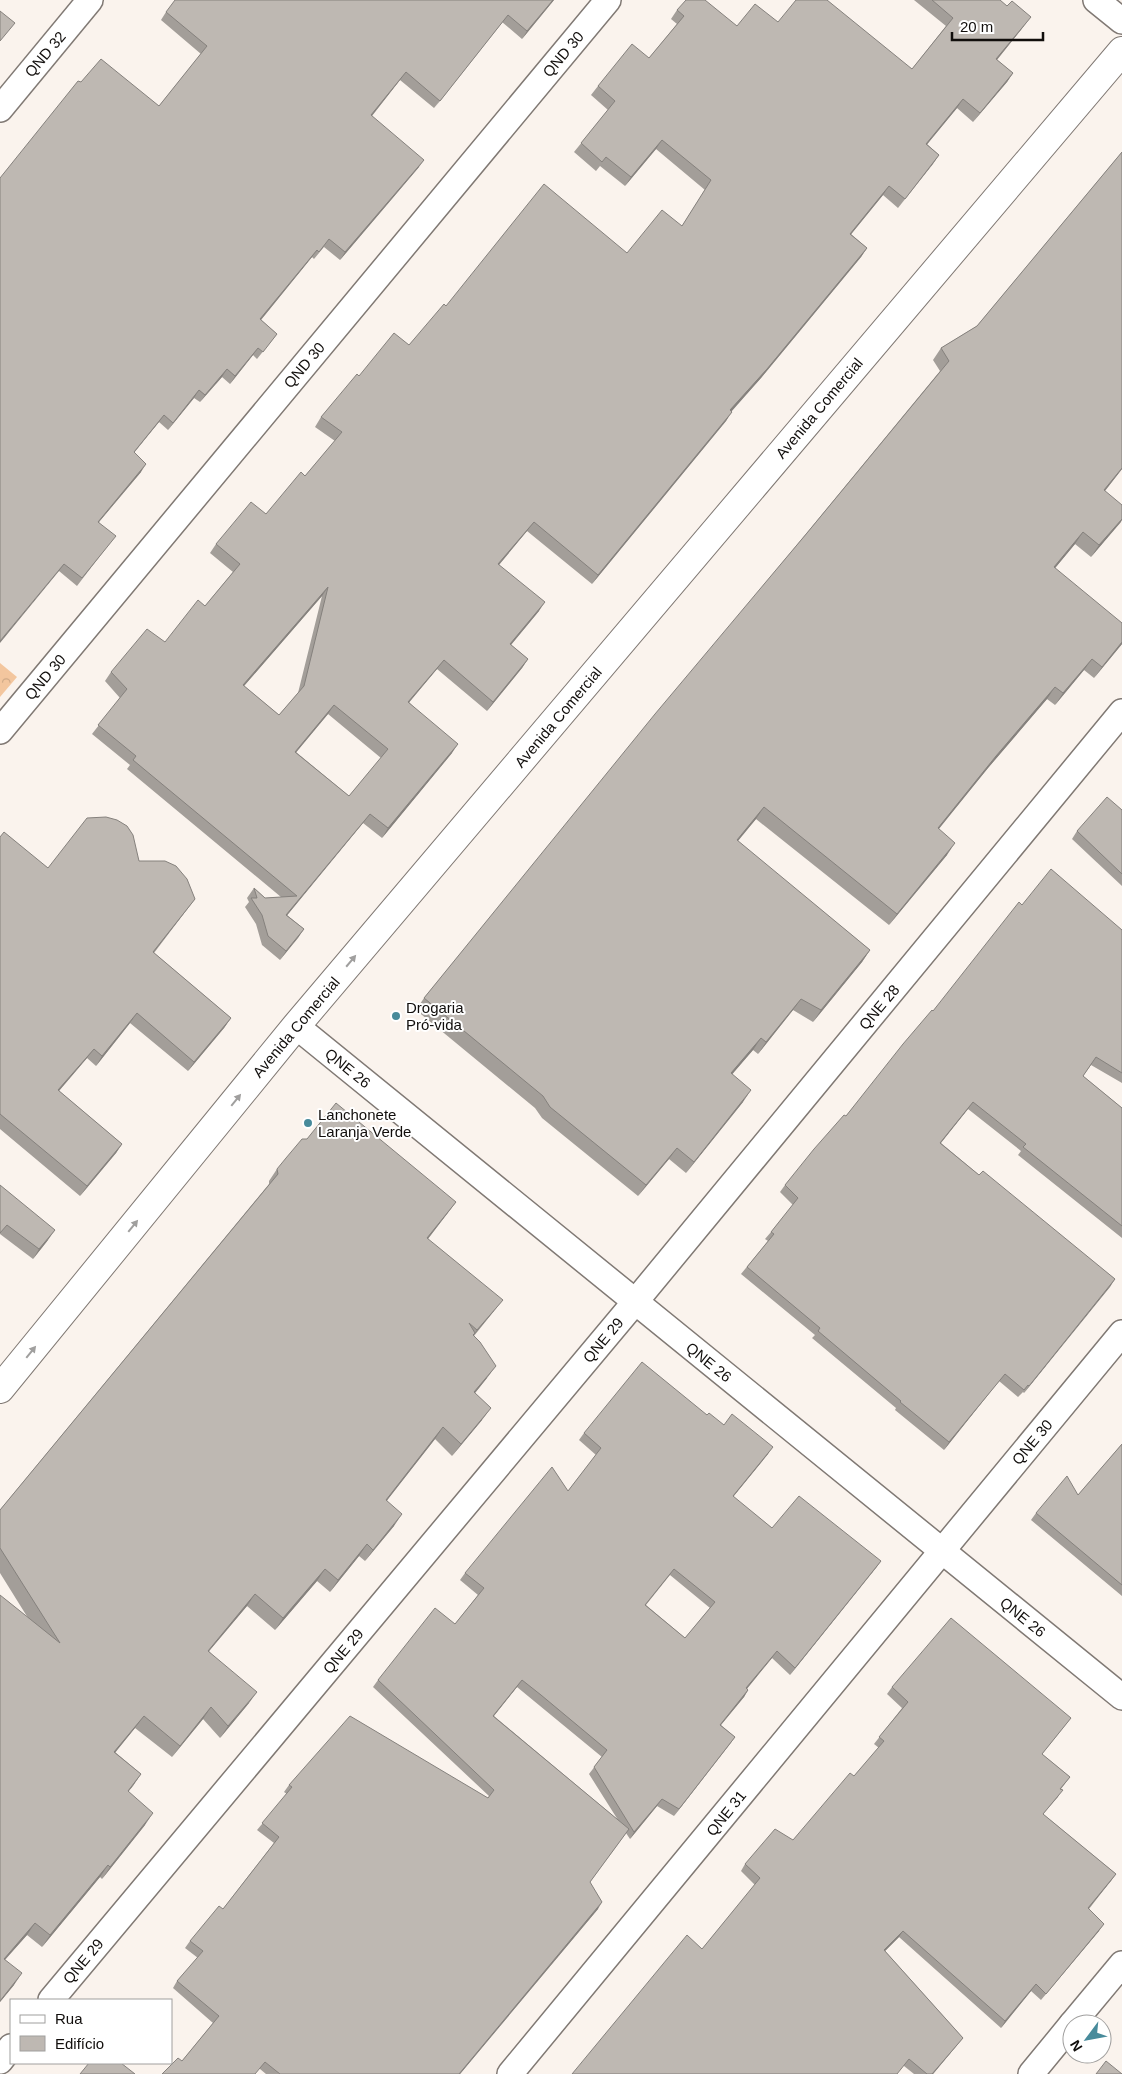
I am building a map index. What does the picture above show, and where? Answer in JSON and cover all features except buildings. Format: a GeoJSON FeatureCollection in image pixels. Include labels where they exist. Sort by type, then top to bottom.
{"type":"FeatureCollection","features":[{"type":"Feature","properties":{"kind":"main road","name":"Avenida Comercial"},"geometry":{"type":"LineString","coordinates":[[0,1389],[296,1026],[1122,51]]}},
{"type":"Feature","properties":{"kind":"street","name":"QND 32"},"geometry":{"type":"LineString","coordinates":[[0,109],[90,0]]}},
{"type":"Feature","properties":{"kind":"street","name":"QND 30"},"geometry":{"type":"LineString","coordinates":[[0,731],[608,0]]}},
{"type":"Feature","properties":{"kind":"street"},"geometry":{"type":"LineString","coordinates":[[1096,0],[1122,21]]}},
{"type":"Feature","properties":{"kind":"street","name":"QNE 28"},"geometry":{"type":"LineString","coordinates":[[635,1302],[1122,712]]}},
{"type":"Feature","properties":{"kind":"street","name":"QNE 26"},"geometry":{"type":"LineString","coordinates":[[296,1026],[1122,1697]]}},
{"type":"Feature","properties":{"kind":"street","name":"QNE 29"},"geometry":{"type":"LineString","coordinates":[[52,1999],[635,1302]]}},
{"type":"Feature","properties":{"kind":"street","name":"QNE 30"},"geometry":{"type":"LineString","coordinates":[[942,1551],[1122,1333]]}},
{"type":"Feature","properties":{"kind":"street","name":"QNE 31"},"geometry":{"type":"LineString","coordinates":[[510,2074],[942,1551]]}},
{"type":"Feature","properties":{"kind":"street"},"geometry":{"type":"LineString","coordinates":[[1080,2014],[1122,1964]]}},
{"type":"Feature","properties":{"kind":"street"},"geometry":{"type":"LineString","coordinates":[[1031,2074],[1062,2036]]}},
{"type":"Feature","properties":{"kind":"street"},"geometry":{"type":"LineString","coordinates":[[0,2061],[10,2048]]}},
{"type":"Feature","properties":{"kind":"green space"},"geometry":{"type":"Polygon","coordinates":[[[0,663],[17,677],[0,697],[0,663]]]}},
{"type":"Feature","properties":{"kind":"place","name":"Drogaria Pró-vida"},"geometry":{"type":"Point","coordinates":[396,1016]}},
{"type":"Feature","properties":{"kind":"place","name":"Lanchonete Laranja Verde"},"geometry":{"type":"Point","coordinates":[308,1123]}}]}
